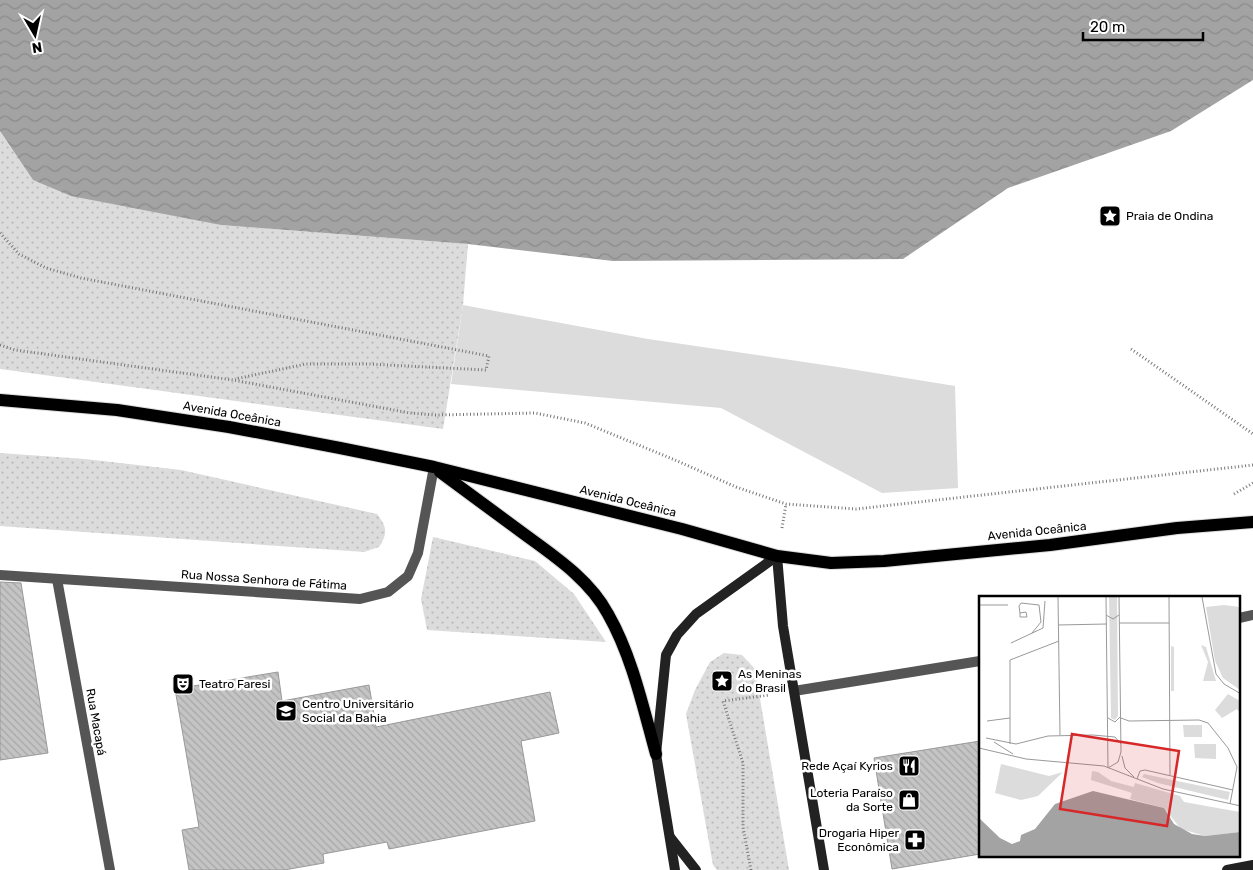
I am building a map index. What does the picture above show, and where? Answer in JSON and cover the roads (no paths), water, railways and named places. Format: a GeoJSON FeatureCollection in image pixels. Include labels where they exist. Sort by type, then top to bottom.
{"type":"FeatureCollection","features":[{"type":"Feature","properties":{"kind":"main road","name":"Avenida Oceânica"},"geometry":{"type":"LineString","coordinates":[[0,400],[117,410],[331,446],[434,467],[682,529],[777,556],[831,562],[884,562],[1050,545],[1177,528],[1253,522]]}},
{"type":"Feature","properties":{"kind":"main road"},"geometry":{"type":"LineString","coordinates":[[434,467],[542,547],[584,582],[608,613],[625,650],[656,754],[675,870]]}},
{"type":"Feature","properties":{"kind":"main road"},"geometry":{"type":"LineString","coordinates":[[656,754],[666,655],[677,635],[696,614],[777,556]]}},
{"type":"Feature","properties":{"kind":"main road"},"geometry":{"type":"LineString","coordinates":[[777,556],[780,598],[824,870]]}},
{"type":"Feature","properties":{"kind":"main road"},"geometry":{"type":"LineString","coordinates":[[670,836],[696,870]]}},
{"type":"Feature","properties":{"kind":"main road"},"geometry":{"type":"LineString","coordinates":[[1227,870],[1253,865]]}},
{"type":"Feature","properties":{"kind":"street","name":"Rua Nossa Senhora de Fátima"},"geometry":{"type":"LineString","coordinates":[[0,575],[360,599],[388,592],[408,576],[418,553],[434,467]]}},
{"type":"Feature","properties":{"kind":"street","name":"Rua Macapá"},"geometry":{"type":"LineString","coordinates":[[57,579],[110,870]]}},
{"type":"Feature","properties":{"kind":"street"},"geometry":{"type":"LineString","coordinates":[[1240,618],[1253,615]]}},
{"type":"Feature","properties":{"kind":"street"},"geometry":{"type":"LineString","coordinates":[[794,691],[979,661]]}},
{"type":"Feature","properties":{"kind":"water"},"geometry":{"type":"Polygon","coordinates":[[[0,0],[1253,0],[1253,80],[1171,131],[1008,188],[903,259],[613,261],[468,244],[221,225],[71,196],[33,180],[0,131],[0,0]]]}},
{"type":"Feature","properties":{"kind":"place","name":"Praia de Ondina"},"geometry":{"type":"Point","coordinates":[1110,216]}},
{"type":"Feature","properties":{"kind":"place","name":"As Meninas do Brasil"},"geometry":{"type":"Point","coordinates":[722,681]}},
{"type":"Feature","properties":{"kind":"place","name":"Teatro Faresi"},"geometry":{"type":"Point","coordinates":[183,684]}},
{"type":"Feature","properties":{"kind":"place","name":"Centro Universitário Social da Bahia"},"geometry":{"type":"Point","coordinates":[286,711]}},
{"type":"Feature","properties":{"kind":"place","name":"Rede Açaí Kyrios"},"geometry":{"type":"Point","coordinates":[909,766]}},
{"type":"Feature","properties":{"kind":"place","name":"Loteria Paraíso da Sorte"},"geometry":{"type":"Point","coordinates":[909,800]}},
{"type":"Feature","properties":{"kind":"place","name":"Drogaria Hiper Econômica"},"geometry":{"type":"Point","coordinates":[915,840]}}]}
